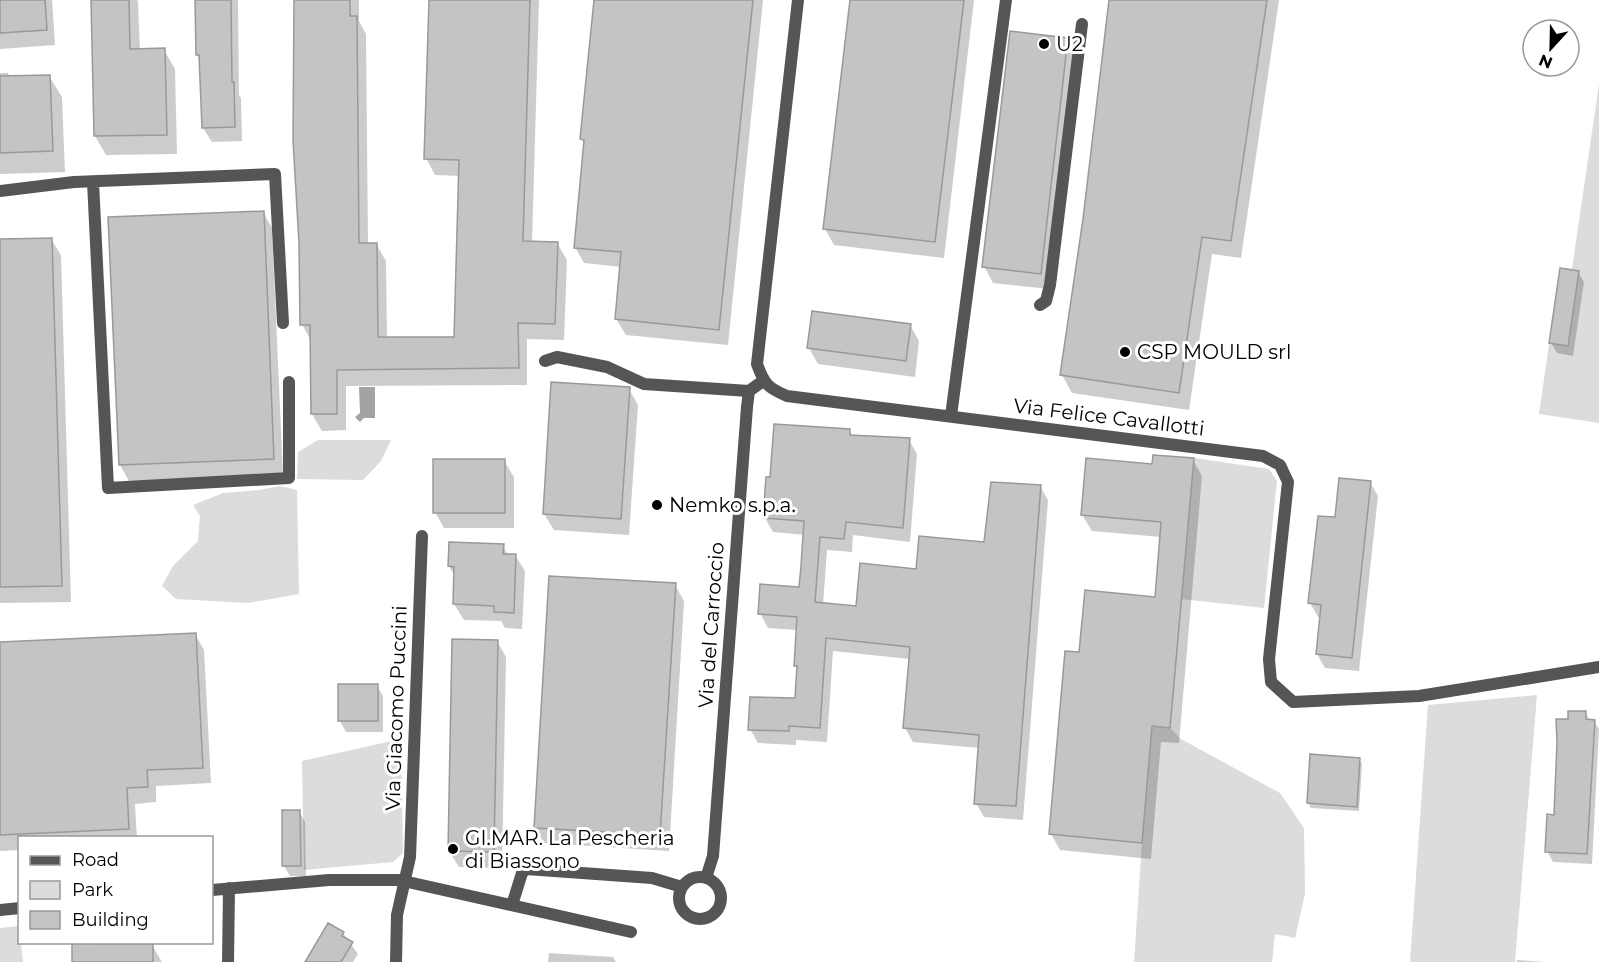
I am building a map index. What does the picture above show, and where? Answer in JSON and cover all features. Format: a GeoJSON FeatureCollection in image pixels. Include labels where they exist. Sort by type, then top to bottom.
{"type":"FeatureCollection","features":[{"type":"Feature","properties":{"kind":"street"},"geometry":{"type":"LineString","coordinates":[[544,361],[557,357],[607,367],[644,384],[749,391],[763,381],[757,364],[798,0]]}},
{"type":"Feature","properties":{"kind":"street"},"geometry":{"type":"LineString","coordinates":[[951,416],[1006,0]]}},
{"type":"Feature","properties":{"kind":"street"},"geometry":{"type":"LineString","coordinates":[[1040,305],[1046,301],[1050,285],[1082,24]]}},
{"type":"Feature","properties":{"kind":"street"},"geometry":{"type":"LineString","coordinates":[[0,191],[74,182],[275,174],[283,323]]}},
{"type":"Feature","properties":{"kind":"street"},"geometry":{"type":"LineString","coordinates":[[93,182],[108,488],[289,478],[288,382]]}},
{"type":"Feature","properties":{"kind":"street","name":"Via Felice Cavallotti"},"geometry":{"type":"LineString","coordinates":[[763,381],[773,390],[787,396],[1263,456],[1280,465],[1288,482],[1269,659],[1271,682],[1293,702],[1419,696],[1599,667]]}},
{"type":"Feature","properties":{"kind":"street","name":"Via del Carroccio"},"geometry":{"type":"LineString","coordinates":[[706,878],[713,856],[749,391]]}},
{"type":"Feature","properties":{"kind":"street","name":"Via Giacomo Puccini"},"geometry":{"type":"LineString","coordinates":[[396,962],[398,915],[410,857],[422,536]]}},
{"type":"Feature","properties":{"kind":"street"},"geometry":{"type":"LineString","coordinates":[[512,905],[522,873],[526,869],[652,878],[682,887]]}},
{"type":"Feature","properties":{"kind":"street"},"geometry":{"type":"LineString","coordinates":[[706,878],[717,886],[721,899],[716,912],[704,919],[690,917],[681,908],[679,901],[682,887],[692,879],[706,878]]}},
{"type":"Feature","properties":{"kind":"street"},"geometry":{"type":"LineString","coordinates":[[213,890],[329,880],[405,881],[631,932]]}},
{"type":"Feature","properties":{"kind":"street"},"geometry":{"type":"LineString","coordinates":[[228,962],[229,888]]}},
{"type":"Feature","properties":{"kind":"street"},"geometry":{"type":"LineString","coordinates":[[0,910],[18,908]]}},
{"type":"Feature","properties":{"kind":"green space"},"geometry":{"type":"Polygon","coordinates":[[[1599,84],[1599,423],[1539,414],[1560,268],[1572,269],[1599,84]]]}},
{"type":"Feature","properties":{"kind":"green space"},"geometry":{"type":"Polygon","coordinates":[[[318,440],[391,440],[381,461],[363,480],[297,479],[298,452],[318,440]]]}},
{"type":"Feature","properties":{"kind":"green space"},"geometry":{"type":"Polygon","coordinates":[[[1194,458],[1269,469],[1277,481],[1264,608],[1181,599],[1194,458]]]}},
{"type":"Feature","properties":{"kind":"green space"},"geometry":{"type":"Polygon","coordinates":[[[280,486],[297,490],[299,594],[248,603],[176,599],[162,586],[173,566],[198,541],[200,516],[193,505],[223,493],[280,486]]]}},
{"type":"Feature","properties":{"kind":"green space"},"geometry":{"type":"Polygon","coordinates":[[[1537,695],[1515,962],[1410,962],[1428,705],[1537,695]]]}},
{"type":"Feature","properties":{"kind":"green space"},"geometry":{"type":"Polygon","coordinates":[[[1152,726],[1170,728],[1181,739],[1280,793],[1304,828],[1305,893],[1295,938],[1275,934],[1272,962],[1134,962],[1152,726]]]}},
{"type":"Feature","properties":{"kind":"green space"},"geometry":{"type":"Polygon","coordinates":[[[401,739],[403,853],[393,862],[304,870],[302,761],[401,739]]]}},
{"type":"Feature","properties":{"kind":"green space"},"geometry":{"type":"Polygon","coordinates":[[[18,926],[18,944],[21,944],[23,962],[0,962],[0,928],[18,926]]]}},
{"type":"Feature","properties":{"kind":"shaded area"},"geometry":{"type":"Polygon","coordinates":[[[359,387],[375,387],[375,418],[364,418],[360,422],[355,417],[360,413],[359,387]]]}},
{"type":"Feature","properties":{"kind":"building"},"geometry":{"type":"Polygon","coordinates":[[[0,0],[45,0],[47,30],[0,33],[0,0]]]}},
{"type":"Feature","properties":{"kind":"building"},"geometry":{"type":"Polygon","coordinates":[[[91,0],[129,0],[130,49],[165,48],[167,135],[94,136],[91,0]]]}},
{"type":"Feature","properties":{"kind":"building"},"geometry":{"type":"Polygon","coordinates":[[[195,0],[231,0],[235,127],[202,128],[199,55],[196,55],[195,0]]]}},
{"type":"Feature","properties":{"kind":"building"},"geometry":{"type":"Polygon","coordinates":[[[294,0],[350,0],[350,16],[357,16],[359,243],[377,243],[378,337],[454,337],[459,160],[424,159],[429,0],[530,0],[523,241],[558,242],[555,324],[518,323],[519,368],[337,370],[337,414],[311,414],[310,325],[300,325],[299,243],[293,140],[294,0]]]}},
{"type":"Feature","properties":{"kind":"building"},"geometry":{"type":"Polygon","coordinates":[[[594,0],[753,0],[719,330],[615,319],[621,252],[574,248],[584,140],[580,139],[594,0]]]}},
{"type":"Feature","properties":{"kind":"building"},"geometry":{"type":"Polygon","coordinates":[[[850,0],[964,0],[935,242],[823,229],[850,0]]]}},
{"type":"Feature","properties":{"kind":"building"},"geometry":{"type":"Polygon","coordinates":[[[1109,0],[1267,0],[1231,241],[1202,237],[1179,393],[1060,375],[1083,219],[1109,0]]]}},
{"type":"Feature","properties":{"kind":"building"},"geometry":{"type":"Polygon","coordinates":[[[1010,31],[1068,38],[1041,274],[982,267],[1010,31]]]}},
{"type":"Feature","properties":{"kind":"building"},"geometry":{"type":"Polygon","coordinates":[[[50,75],[53,151],[0,153],[0,76],[50,75]]]}},
{"type":"Feature","properties":{"kind":"building"},"geometry":{"type":"Polygon","coordinates":[[[264,211],[274,459],[119,465],[108,217],[264,211]]]}},
{"type":"Feature","properties":{"kind":"building"},"geometry":{"type":"Polygon","coordinates":[[[52,238],[62,586],[0,587],[0,239],[52,238]]]}},
{"type":"Feature","properties":{"kind":"building"},"geometry":{"type":"Polygon","coordinates":[[[1560,268],[1579,271],[1568,346],[1549,343],[1560,268]]]}},
{"type":"Feature","properties":{"kind":"building"},"geometry":{"type":"Polygon","coordinates":[[[812,311],[911,324],[906,361],[807,348],[812,311]]]}},
{"type":"Feature","properties":{"kind":"building"},"geometry":{"type":"Polygon","coordinates":[[[551,382],[630,387],[621,519],[543,514],[551,382]]]}},
{"type":"Feature","properties":{"kind":"building"},"geometry":{"type":"Polygon","coordinates":[[[774,424],[850,429],[850,435],[910,438],[903,528],[846,522],[844,539],[820,537],[815,602],[856,606],[860,563],[916,569],[919,536],[984,542],[991,482],[1041,485],[1016,806],[974,804],[979,735],[903,728],[910,647],[826,638],[820,728],[789,726],[789,731],[748,730],[750,697],[795,698],[797,617],[758,614],[760,584],[799,587],[801,566],[804,521],[763,518],[766,477],[770,477],[774,424]]]}},
{"type":"Feature","properties":{"kind":"building"},"geometry":{"type":"Polygon","coordinates":[[[1153,455],[1194,458],[1170,728],[1152,726],[1142,843],[1049,834],[1065,651],[1079,652],[1085,590],[1155,597],[1161,522],[1081,515],[1086,458],[1152,464],[1153,455]]]}},
{"type":"Feature","properties":{"kind":"building"},"geometry":{"type":"Polygon","coordinates":[[[433,459],[505,459],[505,513],[433,513],[433,459]]]}},
{"type":"Feature","properties":{"kind":"building"},"geometry":{"type":"Polygon","coordinates":[[[1339,478],[1371,481],[1352,658],[1316,654],[1321,605],[1308,603],[1318,516],[1335,517],[1339,478]]]}},
{"type":"Feature","properties":{"kind":"building"},"geometry":{"type":"Polygon","coordinates":[[[449,542],[504,544],[503,554],[516,554],[514,613],[494,612],[494,606],[453,604],[454,567],[448,566],[449,542]]]}},
{"type":"Feature","properties":{"kind":"building"},"geometry":{"type":"Polygon","coordinates":[[[549,576],[676,583],[660,835],[534,828],[549,576]]]}},
{"type":"Feature","properties":{"kind":"building"},"geometry":{"type":"Polygon","coordinates":[[[196,633],[203,768],[147,770],[148,787],[127,788],[129,829],[0,835],[0,642],[196,633]]]}},
{"type":"Feature","properties":{"kind":"building"},"geometry":{"type":"Polygon","coordinates":[[[452,639],[498,640],[494,852],[448,851],[452,639]]]}},
{"type":"Feature","properties":{"kind":"building"},"geometry":{"type":"Polygon","coordinates":[[[338,684],[378,684],[378,721],[338,721],[338,684]]]}},
{"type":"Feature","properties":{"kind":"building"},"geometry":{"type":"Polygon","coordinates":[[[1568,711],[1586,711],[1586,719],[1595,720],[1587,854],[1545,852],[1547,814],[1554,815],[1556,719],[1568,719],[1568,711]]]}},
{"type":"Feature","properties":{"kind":"building"},"geometry":{"type":"Polygon","coordinates":[[[1310,754],[1360,758],[1357,807],[1307,803],[1310,754]]]}},
{"type":"Feature","properties":{"kind":"building"},"geometry":{"type":"Polygon","coordinates":[[[282,810],[300,810],[301,866],[282,866],[282,810]]]}},
{"type":"Feature","properties":{"kind":"building"},"geometry":{"type":"Polygon","coordinates":[[[328,923],[344,932],[342,936],[353,942],[341,962],[305,962],[328,923]]]}},
{"type":"Feature","properties":{"kind":"building"},"geometry":{"type":"Polygon","coordinates":[[[72,944],[153,944],[153,962],[72,962],[72,944]]]}},
{"type":"Feature","properties":{"kind":"place","name":"U2"},"geometry":{"type":"Point","coordinates":[1044,44]}},
{"type":"Feature","properties":{"kind":"place","name":"CSP MOULD srl"},"geometry":{"type":"Point","coordinates":[1125,352]}},
{"type":"Feature","properties":{"kind":"place","name":"Nemko s.p.a."},"geometry":{"type":"Point","coordinates":[657,505]}},
{"type":"Feature","properties":{"kind":"place","name":"GI.MAR. La Pescheria di Biassono"},"geometry":{"type":"Point","coordinates":[453,849]}}]}
